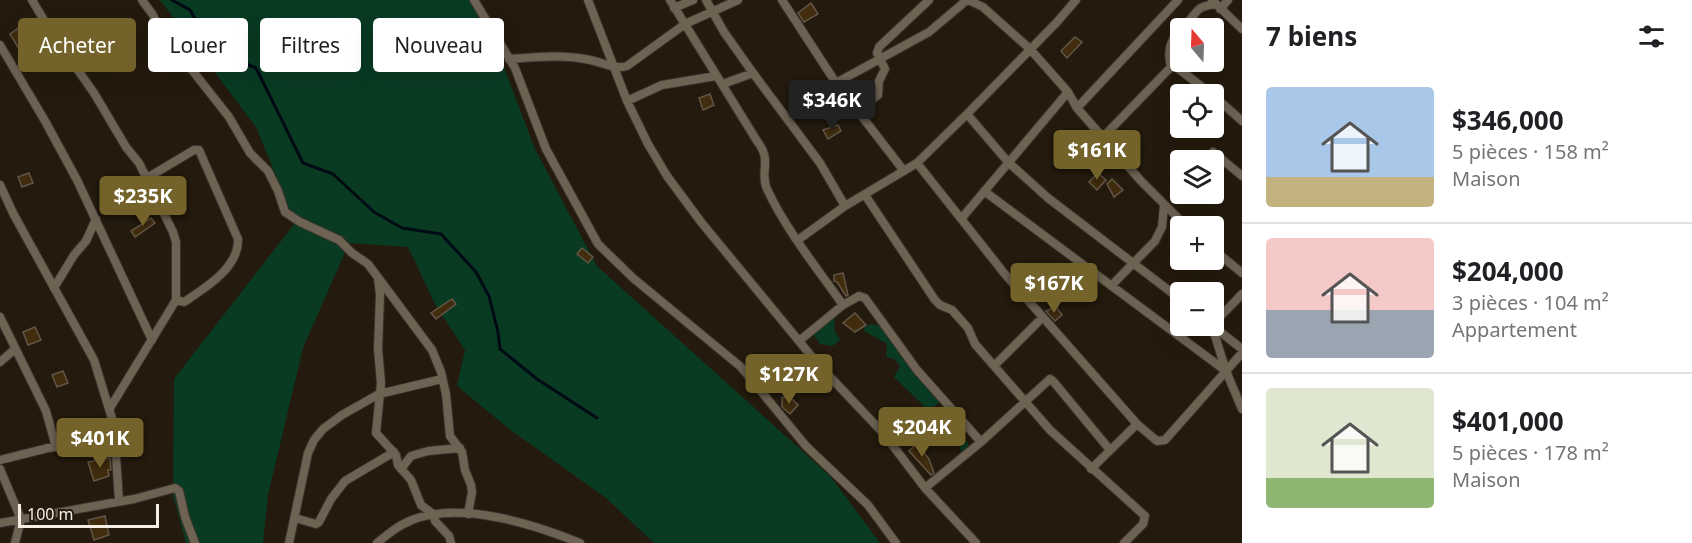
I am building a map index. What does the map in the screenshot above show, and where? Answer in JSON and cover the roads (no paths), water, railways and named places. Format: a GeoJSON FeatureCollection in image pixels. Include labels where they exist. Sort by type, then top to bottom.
{"type":"FeatureCollection","features":[{"type":"Feature","properties":{"kind":"street"},"geometry":{"type":"LineString","coordinates":[[32,0],[147,178],[176,242],[176,300],[110,408]]}},
{"type":"Feature","properties":{"kind":"street"},"geometry":{"type":"LineString","coordinates":[[142,0],[153,15],[161,34],[171,49],[192,70],[230,117],[250,153],[268,171],[279,191],[286,214],[339,240],[368,264],[432,350],[449,410],[450,436],[460,448],[471,485],[468,514]]}},
{"type":"Feature","properties":{"kind":"street"},"geometry":{"type":"LineString","coordinates":[[474,0],[509,59],[546,149],[598,244],[633,278],[741,367],[806,446],[868,505],[896,543]]}},
{"type":"Feature","properties":{"kind":"street"},"geometry":{"type":"LineString","coordinates":[[588,0],[627,101],[667,176],[701,222],[799,340],[884,434],[925,488],[976,543]]}},
{"type":"Feature","properties":{"kind":"street"},"geometry":{"type":"LineString","coordinates":[[693,0],[672,4],[764,150],[766,185],[798,240],[843,305]]}},
{"type":"Feature","properties":{"kind":"street"},"geometry":{"type":"LineString","coordinates":[[705,0],[724,32],[820,163],[845,206]]}},
{"type":"Feature","properties":{"kind":"street"},"geometry":{"type":"LineString","coordinates":[[509,59],[571,57],[621,68],[684,24],[738,0]]}},
{"type":"Feature","properties":{"kind":"street"},"geometry":{"type":"LineString","coordinates":[[782,0],[836,83],[904,171]]}},
{"type":"Feature","properties":{"kind":"street"},"geometry":{"type":"LineString","coordinates":[[857,111],[878,94],[879,81],[885,69],[878,53],[879,47],[929,0]]}},
{"type":"Feature","properties":{"kind":"street"},"geometry":{"type":"LineString","coordinates":[[836,83],[929,32],[968,0],[985,3],[1030,49],[1141,182],[1175,216]]}},
{"type":"Feature","properties":{"kind":"street"},"geometry":{"type":"LineString","coordinates":[[798,240],[845,206],[917,163],[1058,22],[1076,0]]}},
{"type":"Feature","properties":{"kind":"street"},"geometry":{"type":"LineString","coordinates":[[1077,108],[1178,0]]}},
{"type":"Feature","properties":{"kind":"street"},"geometry":{"type":"LineString","coordinates":[[1193,18],[1199,7],[1228,0]]}},
{"type":"Feature","properties":{"kind":"street"},"geometry":{"type":"LineString","coordinates":[[1216,4],[1242,29]]}},
{"type":"Feature","properties":{"kind":"street"},"geometry":{"type":"LineString","coordinates":[[0,45],[45,121],[96,219],[152,340]]}},
{"type":"Feature","properties":{"kind":"street"},"geometry":{"type":"LineString","coordinates":[[1170,45],[1170,62]]}},
{"type":"Feature","properties":{"kind":"street"},"geometry":{"type":"LineString","coordinates":[[1103,137],[1170,68]]}},
{"type":"Feature","properties":{"kind":"street"},"geometry":{"type":"LineString","coordinates":[[1184,72],[1199,84]]}},
{"type":"Feature","properties":{"kind":"street"},"geometry":{"type":"LineString","coordinates":[[723,84],[753,73]]}},
{"type":"Feature","properties":{"kind":"street"},"geometry":{"type":"LineString","coordinates":[[627,101],[662,85],[716,76]]}},
{"type":"Feature","properties":{"kind":"street"},"geometry":{"type":"LineString","coordinates":[[961,219],[1068,93]]}},
{"type":"Feature","properties":{"kind":"street"},"geometry":{"type":"LineString","coordinates":[[1224,106],[1242,122]]}},
{"type":"Feature","properties":{"kind":"street"},"geometry":{"type":"LineString","coordinates":[[967,114],[1008,162],[1048,198],[1170,291]]}},
{"type":"Feature","properties":{"kind":"street"},"geometry":{"type":"LineString","coordinates":[[147,178],[194,150],[198,150],[238,239],[231,262],[219,276],[184,302],[176,300]]}},
{"type":"Feature","properties":{"kind":"street"},"geometry":{"type":"LineString","coordinates":[[1224,161],[1242,176]]}},
{"type":"Feature","properties":{"kind":"street"},"geometry":{"type":"LineString","coordinates":[[917,163],[1004,273],[1137,424],[1157,441],[1165,440],[1242,351],[1224,335]]}},
{"type":"Feature","properties":{"kind":"street"},"geometry":{"type":"LineString","coordinates":[[0,185],[94,360],[110,408],[116,439],[119,501]]}},
{"type":"Feature","properties":{"kind":"street"},"geometry":{"type":"LineString","coordinates":[[984,191],[1226,371]]}},
{"type":"Feature","properties":{"kind":"street"},"geometry":{"type":"LineString","coordinates":[[865,195],[935,300],[952,310],[968,328],[975,344],[1024,402],[1091,469],[1145,516],[1143,524],[1124,543]]}},
{"type":"Feature","properties":{"kind":"street"},"geometry":{"type":"LineString","coordinates":[[1111,286],[1160,234],[1164,206]]}},
{"type":"Feature","properties":{"kind":"street"},"geometry":{"type":"LineString","coordinates":[[54,288],[74,255],[83,246],[96,219]]}},
{"type":"Feature","properties":{"kind":"street"},"geometry":{"type":"LineString","coordinates":[[1224,258],[1242,273]]}},
{"type":"Feature","properties":{"kind":"street"},"geometry":{"type":"LineString","coordinates":[[378,277],[380,295],[378,349],[381,377],[376,433],[394,452],[401,469],[411,480],[421,505],[433,514],[435,521],[449,536],[451,543]]}},
{"type":"Feature","properties":{"kind":"street"},"geometry":{"type":"LineString","coordinates":[[1224,313],[1242,294]]}},
{"type":"Feature","properties":{"kind":"street"},"geometry":{"type":"LineString","coordinates":[[799,340],[843,305],[859,296],[865,298],[917,370],[981,442]]}},
{"type":"Feature","properties":{"kind":"street"},"geometry":{"type":"LineString","coordinates":[[0,317],[46,411],[56,447]]}},
{"type":"Feature","properties":{"kind":"street"},"geometry":{"type":"LineString","coordinates":[[994,366],[1043,317]]}},
{"type":"Feature","properties":{"kind":"street"},"geometry":{"type":"LineString","coordinates":[[1216,336],[1226,371],[1242,409]]}},
{"type":"Feature","properties":{"kind":"street"},"geometry":{"type":"LineString","coordinates":[[0,362],[15,349]]}},
{"type":"Feature","properties":{"kind":"street"},"geometry":{"type":"LineString","coordinates":[[289,543],[308,453],[322,429],[379,394],[442,379]]}},
{"type":"Feature","properties":{"kind":"street"},"geometry":{"type":"LineString","coordinates":[[925,488],[981,442],[1046,381],[1052,380],[1110,450]]}},
{"type":"Feature","properties":{"kind":"street"},"geometry":{"type":"LineString","coordinates":[[1091,469],[1137,424]]}},
{"type":"Feature","properties":{"kind":"street"},"geometry":{"type":"LineString","coordinates":[[0,460],[56,447],[116,439]]}},
{"type":"Feature","properties":{"kind":"street"},"geometry":{"type":"LineString","coordinates":[[401,469],[411,456],[428,451],[460,448]]}},
{"type":"Feature","properties":{"kind":"street"},"geometry":{"type":"LineString","coordinates":[[296,518],[316,524],[319,522],[330,499],[345,481],[394,452]]}},
{"type":"Feature","properties":{"kind":"street"},"geometry":{"type":"LineString","coordinates":[[0,469],[21,519],[15,543]]}},
{"type":"Feature","properties":{"kind":"street"},"geometry":{"type":"LineString","coordinates":[[0,524],[177,489],[195,543]]}},
{"type":"Feature","properties":{"kind":"street"},"geometry":{"type":"LineString","coordinates":[[377,543],[390,532],[411,520],[433,514],[468,514],[501,519],[580,543]]}},
{"type":"Feature","properties":{"kind":"waterway"},"geometry":{"type":"LineString","coordinates":[[172,0],[190,10],[213,50],[256,68],[303,163],[333,174],[374,212],[402,228],[441,234],[476,272],[489,296],[500,349],[537,379],[597,418]]}}]}
